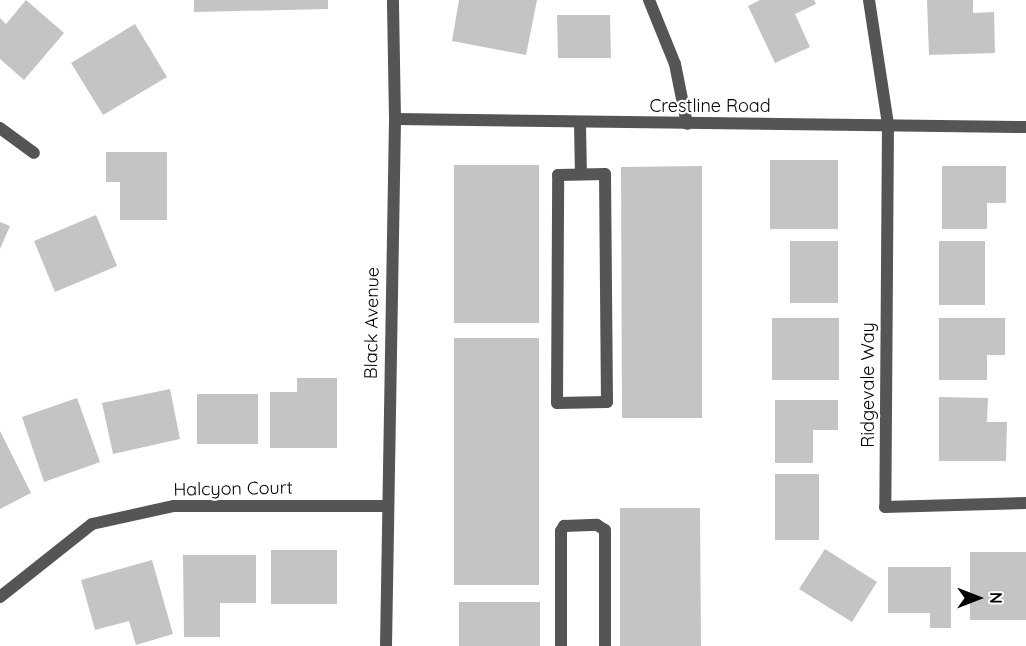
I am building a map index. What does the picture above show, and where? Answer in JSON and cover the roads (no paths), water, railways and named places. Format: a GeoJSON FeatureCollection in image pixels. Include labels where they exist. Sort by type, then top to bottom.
{"type":"FeatureCollection","features":[{"type":"Feature","properties":{"kind":"street","name":"Black Avenue"},"geometry":{"type":"LineString","coordinates":[[386,646],[386,506],[395,119],[393,0]]}},
{"type":"Feature","properties":{"kind":"street"},"geometry":{"type":"LineString","coordinates":[[649,0],[675,64],[687,124]]}},
{"type":"Feature","properties":{"kind":"street"},"geometry":{"type":"LineString","coordinates":[[869,0],[888,124]]}},
{"type":"Feature","properties":{"kind":"street","name":"Crestline Road"},"geometry":{"type":"LineString","coordinates":[[395,119],[579,124],[888,124],[1026,127]]}},
{"type":"Feature","properties":{"kind":"street"},"geometry":{"type":"LineString","coordinates":[[579,124],[581,174]]}},
{"type":"Feature","properties":{"kind":"street","name":"Ridgevale Way"},"geometry":{"type":"LineString","coordinates":[[888,124],[885,507],[1026,503]]}},
{"type":"Feature","properties":{"kind":"street"},"geometry":{"type":"LineString","coordinates":[[0,128],[34,153]]}},
{"type":"Feature","properties":{"kind":"street"},"geometry":{"type":"LineString","coordinates":[[581,174],[605,174],[607,402],[557,404],[558,175],[581,174]]}},
{"type":"Feature","properties":{"kind":"street","name":"Halcyon Court"},"geometry":{"type":"LineString","coordinates":[[0,597],[92,524],[174,506],[386,506]]}},
{"type":"Feature","properties":{"kind":"street"},"geometry":{"type":"LineString","coordinates":[[561,646],[561,531],[564,526],[597,525],[604,530],[605,646]]}}]}
